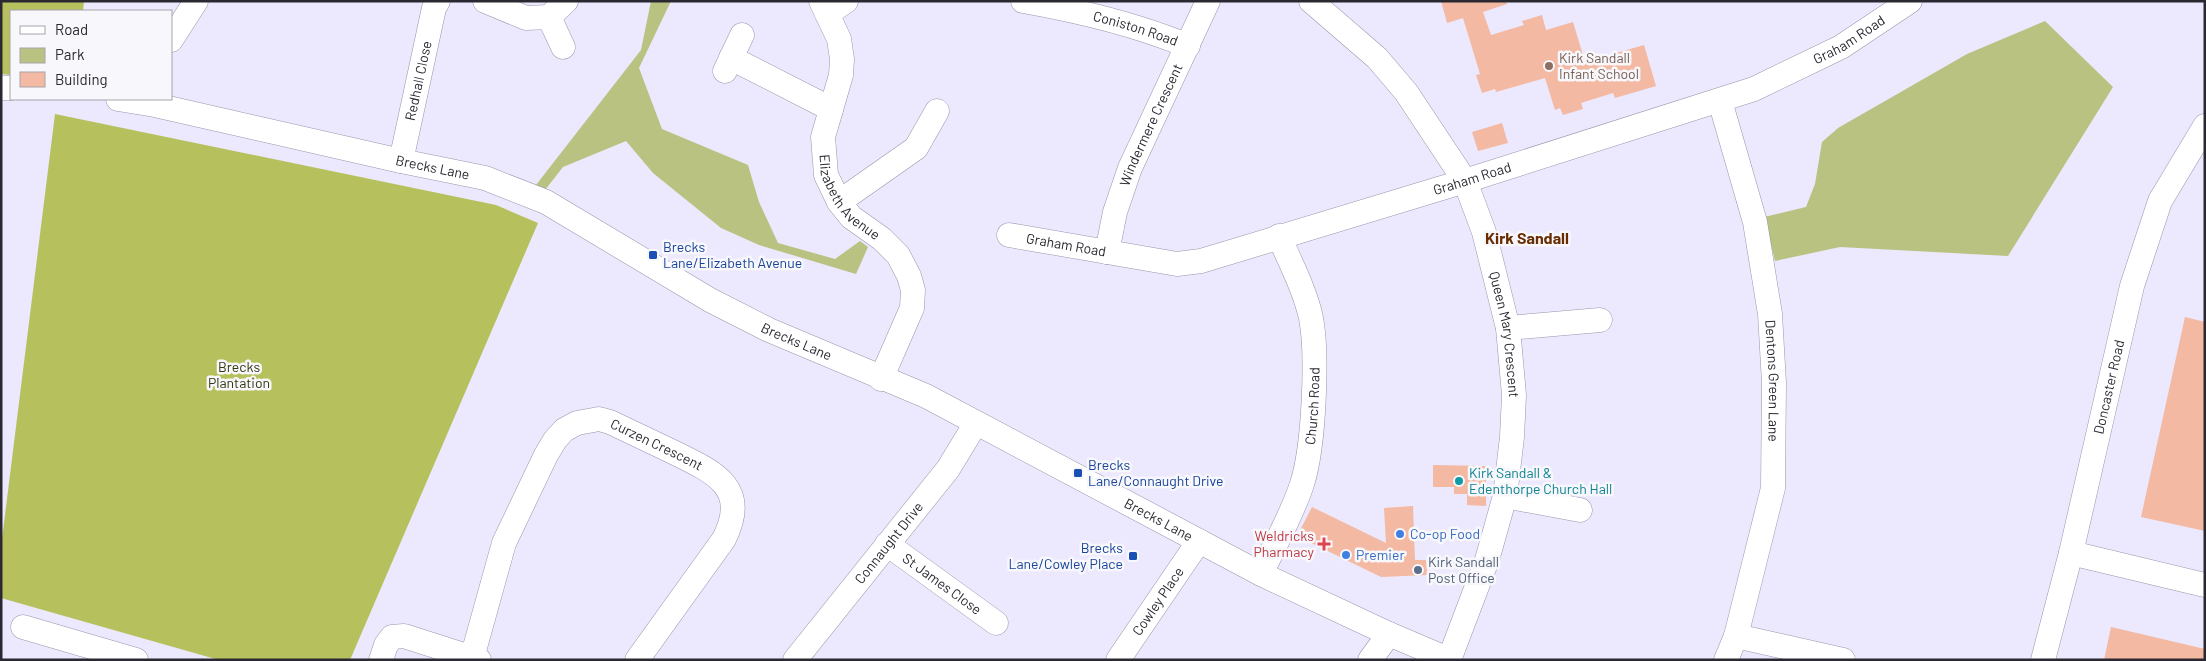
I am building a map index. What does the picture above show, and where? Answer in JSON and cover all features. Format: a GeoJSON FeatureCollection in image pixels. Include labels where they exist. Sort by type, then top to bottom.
{"type":"FeatureCollection","features":[{"type":"Feature","properties":{"kind":"street"},"geometry":{"type":"LineString","coordinates":[[172,38],[196,1]]}},
{"type":"Feature","properties":{"kind":"street","name":"Redhall Close"},"geometry":{"type":"LineString","coordinates":[[401,161],[434,8],[438,1]]}},
{"type":"Feature","properties":{"kind":"street"},"geometry":{"type":"LineString","coordinates":[[485,1],[526,18],[549,17],[566,1]]}},
{"type":"Feature","properties":{"kind":"street","name":"Coniston Road"},"geometry":{"type":"LineString","coordinates":[[1023,1],[1067,5],[1133,25],[1188,46]]}},
{"type":"Feature","properties":{"kind":"street","name":"Windermere Crescent"},"geometry":{"type":"LineString","coordinates":[[1107,252],[1115,212],[1130,168],[1208,1]]}},
{"type":"Feature","properties":{"kind":"street","name":"Queen Mary Crescent"},"geometry":{"type":"LineString","coordinates":[[1311,1],[1377,58],[1406,92],[1466,181],[1484,232],[1508,328],[1514,395],[1512,437],[1505,496],[1487,560],[1449,660]]}},
{"type":"Feature","properties":{"kind":"street","name":"Graham Road"},"geometry":{"type":"LineString","coordinates":[[1009,235],[1177,264],[1201,261],[1466,181],[1754,89],[1841,47],[1900,4]]}},
{"type":"Feature","properties":{"kind":"street","name":"Elizabeth Avenue"},"geometry":{"type":"LineString","coordinates":[[832,5],[842,58],[842,75],[823,137],[823,157],[826,175],[839,202],[851,217],[882,239],[898,255],[909,276],[913,290],[912,308],[881,379]]}},
{"type":"Feature","properties":{"kind":"street"},"geometry":{"type":"LineString","coordinates":[[549,17],[563,47]]}},
{"type":"Feature","properties":{"kind":"street"},"geometry":{"type":"LineString","coordinates":[[742,35],[727,65],[831,109]]}},
{"type":"Feature","properties":{"kind":"street","name":"Brecks Lane"},"geometry":{"type":"LineString","coordinates":[[131,100],[156,102],[401,161],[485,178],[546,202],[710,300],[769,330],[881,379],[926,396],[1261,574],[1449,660]]}},
{"type":"Feature","properties":{"kind":"street","name":"Dentons Green Lane"},"geometry":{"type":"LineString","coordinates":[[1720,101],[1755,222],[1770,314],[1774,384],[1773,488],[1736,636],[1726,660]]}},
{"type":"Feature","properties":{"kind":"street"},"geometry":{"type":"LineString","coordinates":[[839,202],[916,148],[938,111]]}},
{"type":"Feature","properties":{"kind":"street","name":"Doncaster Road"},"geometry":{"type":"LineString","coordinates":[[2043,660],[2071,553],[2132,286],[2160,201],[2205,126]]}},
{"type":"Feature","properties":{"kind":"street","name":"Church Road"},"geometry":{"type":"LineString","coordinates":[[1261,574],[1290,514],[1302,482],[1312,405],[1313,345],[1311,318],[1279,236]]}},
{"type":"Feature","properties":{"kind":"street"},"geometry":{"type":"LineString","coordinates":[[1508,328],[1600,320]]}},
{"type":"Feature","properties":{"kind":"street","name":"Curzen Crescent"},"geometry":{"type":"LineString","coordinates":[[475,659],[504,543],[546,455],[564,430],[576,423],[599,419],[610,422],[712,471],[725,485],[731,500],[732,516],[724,539],[637,660]]}},
{"type":"Feature","properties":{"kind":"street","name":"Connaught Drive"},"geometry":{"type":"LineString","coordinates":[[799,658],[887,544],[948,470],[976,423]]}},
{"type":"Feature","properties":{"kind":"street"},"geometry":{"type":"LineString","coordinates":[[1505,496],[1580,510]]}},
{"type":"Feature","properties":{"kind":"street","name":"Cowley Place"},"geometry":{"type":"LineString","coordinates":[[1118,660],[1199,541]]}},
{"type":"Feature","properties":{"kind":"street","name":"St James Close"},"geometry":{"type":"LineString","coordinates":[[887,544],[996,623]]}},
{"type":"Feature","properties":{"kind":"street"},"geometry":{"type":"LineString","coordinates":[[2071,553],[2205,585]]}},
{"type":"Feature","properties":{"kind":"street"},"geometry":{"type":"LineString","coordinates":[[23,627],[136,660]]}},
{"type":"Feature","properties":{"kind":"street"},"geometry":{"type":"LineString","coordinates":[[1370,660],[1389,634]]}},
{"type":"Feature","properties":{"kind":"street"},"geometry":{"type":"LineString","coordinates":[[381,660],[386,645],[392,637],[404,636],[475,659]]}},
{"type":"Feature","properties":{"kind":"street"},"geometry":{"type":"LineString","coordinates":[[1736,636],[1843,660]]}},
{"type":"Feature","properties":{"kind":"green space"},"geometry":{"type":"Polygon","coordinates":[[[1,1],[84,1],[83,10],[10,10],[10,75],[1,74],[1,1]]]}},
{"type":"Feature","properties":{"kind":"green space"},"geometry":{"type":"Polygon","coordinates":[[[651,1],[671,1],[639,68],[662,129],[748,165],[759,202],[778,243],[835,259],[860,241],[868,247],[856,274],[759,245],[721,228],[653,173],[626,141],[563,167],[545,190],[536,185],[641,50],[651,1]]]}},
{"type":"Feature","properties":{"kind":"green space"},"geometry":{"type":"Polygon","coordinates":[[[2045,21],[2113,87],[2008,256],[1840,247],[1775,261],[1764,217],[1806,207],[1815,184],[1822,142],[1838,128],[1967,54],[2045,21]]]}},
{"type":"Feature","properties":{"kind":"green space","name":"Brecks Plantation"},"geometry":{"type":"Polygon","coordinates":[[[55,114],[496,205],[538,223],[350,660],[219,660],[1,598],[1,547],[55,114]]]}},
{"type":"Feature","properties":{"kind":"building"},"geometry":{"type":"Polygon","coordinates":[[[1441,1],[1506,1],[1507,4],[1483,12],[1491,35],[1524,25],[1522,21],[1542,15],[1546,30],[1573,22],[1585,62],[1644,45],[1656,86],[1615,98],[1613,93],[1581,103],[1583,109],[1563,115],[1560,108],[1555,110],[1545,78],[1496,92],[1495,89],[1482,93],[1476,75],[1480,74],[1463,18],[1447,23],[1441,1]]]}},
{"type":"Feature","properties":{"kind":"building"},"geometry":{"type":"Polygon","coordinates":[[[1502,123],[1508,143],[1478,151],[1472,132],[1502,123]]]}},
{"type":"Feature","properties":{"kind":"building"},"geometry":{"type":"Polygon","coordinates":[[[2185,317],[2205,322],[2205,531],[2141,517],[2185,317]]]}},
{"type":"Feature","properties":{"kind":"building","name":"Kirk Sandall & Edenthorpe Church Hall"},"geometry":{"type":"Polygon","coordinates":[[[1433,465],[1486,466],[1486,506],[1467,505],[1467,494],[1454,494],[1454,487],[1433,487],[1433,465]]]}},
{"type":"Feature","properties":{"kind":"building"},"geometry":{"type":"Polygon","coordinates":[[[1413,506],[1415,560],[1426,560],[1427,575],[1381,577],[1297,536],[1312,507],[1386,543],[1384,508],[1413,506]]]}},
{"type":"Feature","properties":{"kind":"building"},"geometry":{"type":"Polygon","coordinates":[[[2111,627],[2205,649],[2205,660],[2104,660],[2111,627]]]}},
{"type":"Feature","properties":{"kind":"place","name":"Kirk Sandall Infant School"},"geometry":{"type":"Point","coordinates":[1549,66]}},
{"type":"Feature","properties":{"kind":"place","name":"Brecks Lane/Elizabeth Avenue"},"geometry":{"type":"Point","coordinates":[653,255]}},
{"type":"Feature","properties":{"kind":"place","name":"Brecks Lane/Connaught Drive"},"geometry":{"type":"Point","coordinates":[1078,473]}},
{"type":"Feature","properties":{"kind":"place","name":"Kirk Sandall & Edenthorpe Church Hall"},"geometry":{"type":"Point","coordinates":[1459,481]}},
{"type":"Feature","properties":{"kind":"place","name":"Co-op Food"},"geometry":{"type":"Point","coordinates":[1400,534]}},
{"type":"Feature","properties":{"kind":"place","name":"Weldricks Pharmacy"},"geometry":{"type":"Point","coordinates":[1324,544]}},
{"type":"Feature","properties":{"kind":"place","name":"Premier"},"geometry":{"type":"Point","coordinates":[1346,555]}},
{"type":"Feature","properties":{"kind":"place","name":"Brecks Lane/Cowley Place"},"geometry":{"type":"Point","coordinates":[1133,556]}},
{"type":"Feature","properties":{"kind":"place","name":"Kirk Sandall Post Office"},"geometry":{"type":"Point","coordinates":[1418,570]}},
{"type":"Feature","properties":{"kind":"district","name":"Kirk Sandall"},"geometry":{"type":"Point","coordinates":[1527,238]}}]}
